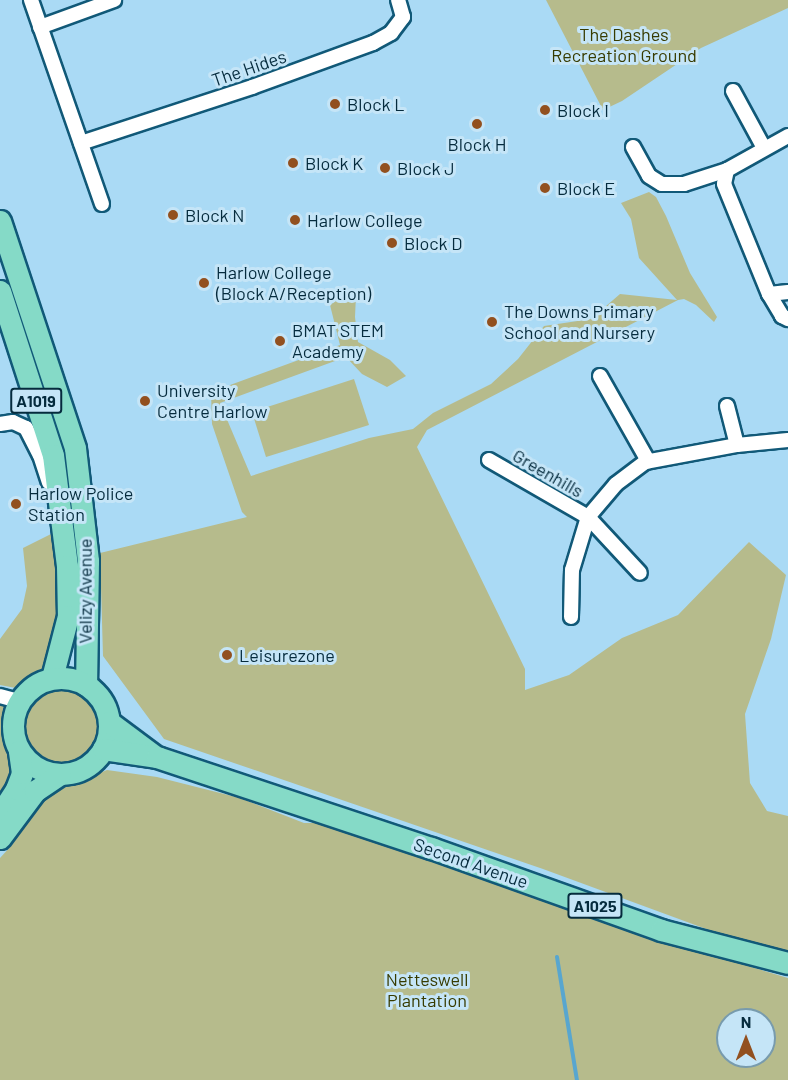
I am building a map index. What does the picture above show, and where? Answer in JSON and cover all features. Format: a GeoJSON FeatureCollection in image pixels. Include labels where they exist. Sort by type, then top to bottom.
{"type":"FeatureCollection","features":[{"type":"Feature","properties":{"kind":"main road","name":"Velizy Avenue"},"geometry":{"type":"LineString","coordinates":[[0,221],[75,448],[88,561],[86,685]]}},
{"type":"Feature","properties":{"kind":"main road","name":"Velizy Avenue"},"geometry":{"type":"LineString","coordinates":[[0,291],[52,455],[67,566],[68,616],[52,678]]}},
{"type":"Feature","properties":{"kind":"main road"},"geometry":{"type":"LineString","coordinates":[[0,814],[16,789],[22,773],[12,723],[10,699],[52,678],[69,678],[86,685],[103,703],[109,723],[103,749],[89,765],[80,770],[60,774],[46,772],[33,766],[19,751]]}},
{"type":"Feature","properties":{"kind":"main road","name":"Second Avenue"},"geometry":{"type":"LineString","coordinates":[[109,723],[157,757]]}},
{"type":"Feature","properties":{"kind":"main road","name":"Second Avenue"},"geometry":{"type":"LineString","coordinates":[[103,749],[157,757],[431,848],[661,930],[788,963]]}},
{"type":"Feature","properties":{"kind":"main road"},"geometry":{"type":"LineString","coordinates":[[0,838],[35,791],[60,774]]}},
{"type":"Feature","properties":{"kind":"street"},"geometry":{"type":"LineString","coordinates":[[31,0],[102,204]]}},
{"type":"Feature","properties":{"kind":"street"},"geometry":{"type":"LineString","coordinates":[[40,27],[114,0]]}},
{"type":"Feature","properties":{"kind":"street","name":"The Hides"},"geometry":{"type":"LineString","coordinates":[[81,142],[252,87],[373,43],[391,33],[403,17],[398,0]]}},
{"type":"Feature","properties":{"kind":"street"},"geometry":{"type":"LineString","coordinates":[[733,91],[764,148]]}},
{"type":"Feature","properties":{"kind":"street"},"geometry":{"type":"LineString","coordinates":[[633,147],[649,176],[662,184],[684,184],[727,170],[788,135]]}},
{"type":"Feature","properties":{"kind":"street"},"geometry":{"type":"LineString","coordinates":[[727,170],[724,184],[769,294],[782,316],[788,319]]}},
{"type":"Feature","properties":{"kind":"street"},"geometry":{"type":"LineString","coordinates":[[769,294],[788,292]]}},
{"type":"Feature","properties":{"kind":"street"},"geometry":{"type":"LineString","coordinates":[[600,376],[648,461]]}},
{"type":"Feature","properties":{"kind":"street"},"geometry":{"type":"LineString","coordinates":[[727,406],[737,445]]}},
{"type":"Feature","properties":{"kind":"street"},"geometry":{"type":"LineString","coordinates":[[0,424],[13,422],[26,428],[59,513]]}},
{"type":"Feature","properties":{"kind":"street","name":"Greenhills"},"geometry":{"type":"LineString","coordinates":[[571,617],[572,570],[588,517],[616,484],[648,461],[737,445],[788,440]]}},
{"type":"Feature","properties":{"kind":"street","name":"Greenhills"},"geometry":{"type":"LineString","coordinates":[[489,460],[588,517],[640,573]]}},
{"type":"Feature","properties":{"kind":"green space","name":"The Dashes Recreation Ground"},"geometry":{"type":"Polygon","coordinates":[[[546,0],[788,0],[788,8],[701,48],[622,101],[603,110],[546,0]]]}},
{"type":"Feature","properties":{"kind":"green space"},"geometry":{"type":"Polygon","coordinates":[[[649,192],[656,197],[690,273],[717,317],[714,322],[696,305],[684,299],[678,300],[427,430],[417,447],[525,669],[525,690],[569,675],[622,638],[678,615],[749,542],[786,575],[771,639],[745,714],[750,783],[767,811],[788,816],[788,954],[717,933],[543,869],[164,739],[103,656],[100,553],[247,517],[242,512],[212,424],[211,392],[340,345],[330,305],[339,299],[356,295],[355,317],[358,342],[390,360],[406,376],[387,387],[362,374],[346,357],[220,403],[251,476],[369,438],[413,429],[433,413],[491,384],[518,359],[544,326],[591,319],[620,294],[677,300],[639,258],[631,219],[621,203],[649,192]]]}},
{"type":"Feature","properties":{"kind":"green space"},"geometry":{"type":"Polygon","coordinates":[[[354,379],[369,425],[266,457],[252,412],[354,379]]]}},
{"type":"Feature","properties":{"kind":"green space"},"geometry":{"type":"Polygon","coordinates":[[[60,533],[63,593],[49,664],[21,689],[0,685],[0,639],[22,609],[27,586],[23,548],[51,534],[60,533]]]}},
{"type":"Feature","properties":{"kind":"green space"},"geometry":{"type":"Polygon","coordinates":[[[53,687],[67,687],[81,693],[92,704],[98,718],[95,740],[87,752],[67,763],[53,763],[39,757],[28,746],[22,732],[22,718],[28,704],[39,693],[53,687]]]}},
{"type":"Feature","properties":{"kind":"green space"},"geometry":{"type":"Polygon","coordinates":[[[0,705],[8,707],[5,731],[14,758],[14,784],[0,799],[0,705]]]}},
{"type":"Feature","properties":{"kind":"green space","name":"Netteswell Plantation"},"geometry":{"type":"Polygon","coordinates":[[[107,770],[157,777],[240,798],[304,823],[319,823],[363,837],[612,925],[788,978],[788,1080],[0,1080],[0,858],[11,846],[37,804],[62,788],[107,770]]]}},
{"type":"Feature","properties":{"kind":"waterway"},"geometry":{"type":"LineString","coordinates":[[557,957],[577,1080]]}},
{"type":"Feature","properties":{"kind":"place","name":"Block L"},"geometry":{"type":"Point","coordinates":[335,104]}},
{"type":"Feature","properties":{"kind":"place","name":"Block I"},"geometry":{"type":"Point","coordinates":[545,110]}},
{"type":"Feature","properties":{"kind":"place","name":"Block H"},"geometry":{"type":"Point","coordinates":[477,124]}},
{"type":"Feature","properties":{"kind":"place","name":"Block K"},"geometry":{"type":"Point","coordinates":[293,163]}},
{"type":"Feature","properties":{"kind":"place","name":"Block J"},"geometry":{"type":"Point","coordinates":[385,168]}},
{"type":"Feature","properties":{"kind":"place","name":"Block E"},"geometry":{"type":"Point","coordinates":[545,188]}},
{"type":"Feature","properties":{"kind":"place","name":"Block N"},"geometry":{"type":"Point","coordinates":[173,215]}},
{"type":"Feature","properties":{"kind":"place","name":"Harlow College"},"geometry":{"type":"Point","coordinates":[295,220]}},
{"type":"Feature","properties":{"kind":"place","name":"Block D"},"geometry":{"type":"Point","coordinates":[392,243]}},
{"type":"Feature","properties":{"kind":"place","name":"Harlow College (Block A/Reception)"},"geometry":{"type":"Point","coordinates":[204,283]}},
{"type":"Feature","properties":{"kind":"place","name":"The Downs Primary School and Nursery"},"geometry":{"type":"Point","coordinates":[492,322]}},
{"type":"Feature","properties":{"kind":"place","name":"BMAT STEM Academy"},"geometry":{"type":"Point","coordinates":[280,341]}},
{"type":"Feature","properties":{"kind":"place","name":"University Centre Harlow"},"geometry":{"type":"Point","coordinates":[145,401]}},
{"type":"Feature","properties":{"kind":"place","name":"Harlow Police Station"},"geometry":{"type":"Point","coordinates":[16,504]}},
{"type":"Feature","properties":{"kind":"place","name":"Leisurezone"},"geometry":{"type":"Point","coordinates":[227,655]}}]}
